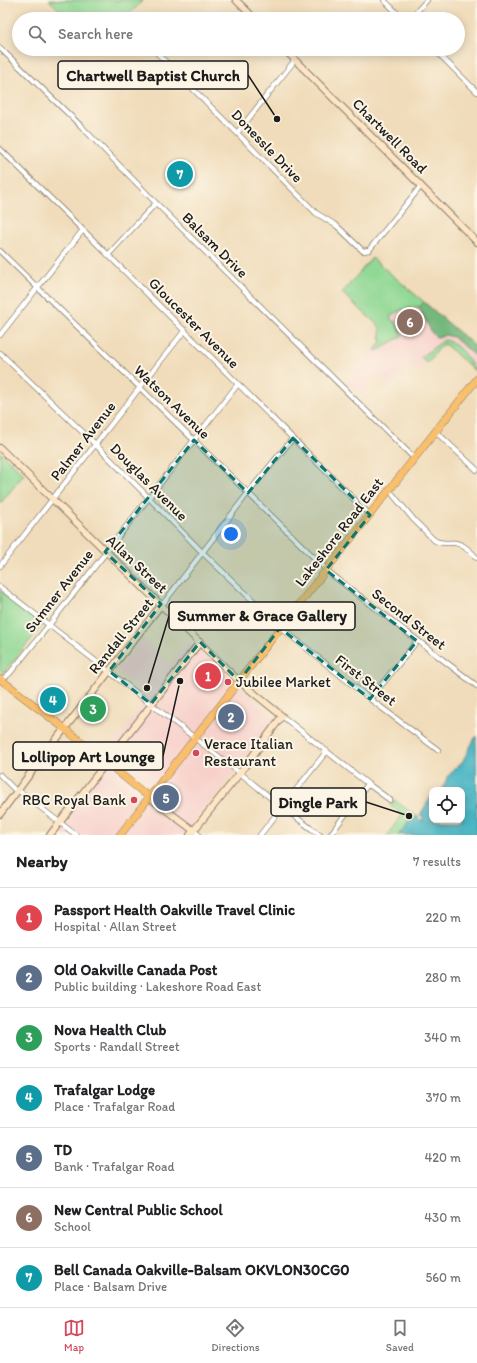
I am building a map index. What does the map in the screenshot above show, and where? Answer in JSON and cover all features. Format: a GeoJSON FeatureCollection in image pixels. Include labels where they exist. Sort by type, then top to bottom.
{"type":"FeatureCollection","features":[{"type":"Feature","properties":{"kind":"main road","name":"Lakeshore Road East"},"geometry":{"type":"LineString","coordinates":[[120,835],[239,681],[477,379]]}},
{"type":"Feature","properties":{"kind":"main road"},"geometry":{"type":"LineString","coordinates":[[1,681],[64,728],[150,798]]}},
{"type":"Feature","properties":{"kind":"street"},"geometry":{"type":"LineString","coordinates":[[236,0],[248,12]]}},
{"type":"Feature","properties":{"kind":"street"},"geometry":{"type":"LineString","coordinates":[[384,0],[396,12]]}},
{"type":"Feature","properties":{"kind":"street"},"geometry":{"type":"LineString","coordinates":[[416,12],[427,0]]}},
{"type":"Feature","properties":{"kind":"street","name":"Balsam Drive"},"geometry":{"type":"LineString","coordinates":[[0,48],[81,126],[156,203],[414,458]]}},
{"type":"Feature","properties":{"kind":"street","name":"Donessle Drive"},"geometry":{"type":"LineString","coordinates":[[160,56],[316,213],[337,226],[363,251],[369,250],[421,186]]}},
{"type":"Feature","properties":{"kind":"street","name":"Chartwell Road"},"geometry":{"type":"LineString","coordinates":[[291,56],[477,242]]}},
{"type":"Feature","properties":{"kind":"street"},"geometry":{"type":"LineString","coordinates":[[441,56],[477,92]]}},
{"type":"Feature","properties":{"kind":"street"},"geometry":{"type":"LineString","coordinates":[[238,133],[295,60]]}},
{"type":"Feature","properties":{"kind":"street","name":"Gloucester Avenue"},"geometry":{"type":"LineString","coordinates":[[0,149],[185,330],[370,515]]}},
{"type":"Feature","properties":{"kind":"street"},"geometry":{"type":"LineString","coordinates":[[108,255],[156,203]]}},
{"type":"Feature","properties":{"kind":"street"},"geometry":{"type":"LineString","coordinates":[[0,335],[83,230]]}},
{"type":"Feature","properties":{"kind":"street","name":"Watson Avenue"},"geometry":{"type":"LineString","coordinates":[[0,251],[327,570]]}},
{"type":"Feature","properties":{"kind":"street","name":"Palmer Avenue"},"geometry":{"type":"LineString","coordinates":[[0,566],[185,330]]}},
{"type":"Feature","properties":{"kind":"street","name":"Douglas Avenue"},"geometry":{"type":"LineString","coordinates":[[0,354],[95,444],[202,552],[281,628]]}},
{"type":"Feature","properties":{"kind":"street","name":"Sumner Avenue"},"geometry":{"type":"LineString","coordinates":[[1,681],[10,673],[238,384]]}},
{"type":"Feature","properties":{"kind":"street"},"geometry":{"type":"LineString","coordinates":[[435,431],[477,470]]}},
{"type":"Feature","properties":{"kind":"street","name":"Randall Street"},"geometry":{"type":"LineString","coordinates":[[0,814],[64,728],[162,605],[248,493],[293,438]]}},
{"type":"Feature","properties":{"kind":"street","name":"Allan Street"},"geometry":{"type":"LineString","coordinates":[[0,448],[239,681],[390,800]]}},
{"type":"Feature","properties":{"kind":"street"},"geometry":{"type":"LineString","coordinates":[[389,490],[414,520],[434,540],[438,543],[457,543],[464,546],[477,558]]}},
{"type":"Feature","properties":{"kind":"street","name":"Second Street"},"geometry":{"type":"LineString","coordinates":[[327,570],[477,686]]}},
{"type":"Feature","properties":{"kind":"street"},"geometry":{"type":"LineString","coordinates":[[0,587],[320,835]]}},
{"type":"Feature","properties":{"kind":"street","name":"First Street"},"geometry":{"type":"LineString","coordinates":[[281,628],[370,699],[438,750]]}},
{"type":"Feature","properties":{"kind":"street"},"geometry":{"type":"LineString","coordinates":[[370,699],[417,640]]}},
{"type":"Feature","properties":{"kind":"street"},"geometry":{"type":"LineString","coordinates":[[50,835],[150,704],[200,642]]}},
{"type":"Feature","properties":{"kind":"street"},"geometry":{"type":"LineString","coordinates":[[191,833],[240,773],[282,716]]}},
{"type":"Feature","properties":{"kind":"street"},"geometry":{"type":"LineString","coordinates":[[260,835],[327,751]]}},
{"type":"Feature","properties":{"kind":"street"},"geometry":{"type":"LineString","coordinates":[[0,775],[18,791],[76,835]]}},
{"type":"Feature","properties":{"kind":"street"},"geometry":{"type":"LineString","coordinates":[[330,835],[368,784]]}},
{"type":"Feature","properties":{"kind":"street"},"geometry":{"type":"LineString","coordinates":[[150,798],[191,833],[199,835]]}},
{"type":"Feature","properties":{"kind":"highlighted area"},"geometry":{"type":"Polygon","coordinates":[[[293,438],[370,515],[326,570],[417,641],[370,699],[280,628],[239,681],[200,642],[151,704],[109,671],[161,604],[105,552],[194,440],[248,493],[293,438]]]}},
{"type":"Feature","properties":{"kind":"shaded area"},"geometry":{"type":"Polygon","coordinates":[[[372,258],[477,348],[477,368],[475,371],[444,343],[419,372],[410,365],[391,387],[378,376],[361,396],[346,383],[381,342],[380,328],[342,293],[372,258]]]}},
{"type":"Feature","properties":{"kind":"shaded area"},"geometry":{"type":"Polygon","coordinates":[[[143,639],[170,665],[190,640],[275,719],[185,835],[50,835],[147,697],[116,671],[143,639]]]}},
{"type":"Feature","properties":{"kind":"green space"},"geometry":{"type":"Polygon","coordinates":[[[49,0],[143,0],[132,12],[61,12],[49,0]]]}},
{"type":"Feature","properties":{"kind":"green space"},"geometry":{"type":"Polygon","coordinates":[[[372,258],[424,302],[419,307],[413,307],[404,311],[402,309],[390,317],[393,322],[395,321],[402,336],[379,350],[375,350],[381,342],[380,327],[342,293],[372,258]]]}},
{"type":"Feature","properties":{"kind":"green space"},"geometry":{"type":"Polygon","coordinates":[[[424,302],[477,348],[477,357],[453,337],[445,335],[439,338],[432,333],[419,307],[424,302]]]}},
{"type":"Feature","properties":{"kind":"green space"},"geometry":{"type":"Polygon","coordinates":[[[444,340],[453,343],[458,347],[475,371],[444,343],[427,363],[421,357],[444,340]]]}},
{"type":"Feature","properties":{"kind":"green space"},"geometry":{"type":"Polygon","coordinates":[[[0,452],[24,474],[0,504],[0,452]]]}},
{"type":"Feature","properties":{"kind":"green space"},"geometry":{"type":"Polygon","coordinates":[[[0,590],[43,625],[3,673],[0,670],[0,590]]]}},
{"type":"Feature","properties":{"kind":"green space"},"geometry":{"type":"Polygon","coordinates":[[[394,800],[418,817],[410,820],[399,835],[387,835],[402,815],[390,805],[394,800]]]}},
{"type":"Feature","properties":{"kind":"water"},"geometry":{"type":"Polygon","coordinates":[[[476,736],[477,835],[399,835],[411,820],[418,817],[423,822],[422,819],[424,817],[420,815],[429,800],[429,823],[465,823],[465,787],[443,787],[447,778],[456,767],[461,764],[476,736]]]}},
{"type":"Feature","properties":{"kind":"place","name":"Chartwell Baptist Church"},"geometry":{"type":"Point","coordinates":[277,119]}},
{"type":"Feature","properties":{"kind":"place","name":"Bell Canada Oakville-Balsam OKVLON30CG0"},"geometry":{"type":"Point","coordinates":[180,174]}},
{"type":"Feature","properties":{"kind":"place","name":"New Central Public School"},"geometry":{"type":"Point","coordinates":[410,322]}},
{"type":"Feature","properties":{"kind":"place","name":"Passport Health Oakville Travel Clinic"},"geometry":{"type":"Point","coordinates":[208,676]}},
{"type":"Feature","properties":{"kind":"place","name":"Lollipop Art Lounge"},"geometry":{"type":"Point","coordinates":[180,681]}},
{"type":"Feature","properties":{"kind":"place","name":"Jubilee Market"},"geometry":{"type":"Point","coordinates":[228,682]}},
{"type":"Feature","properties":{"kind":"place","name":"Summer & Grace Gallery"},"geometry":{"type":"Point","coordinates":[147,688]}},
{"type":"Feature","properties":{"kind":"place","name":"Trafalgar Lodge"},"geometry":{"type":"Point","coordinates":[53,700]}},
{"type":"Feature","properties":{"kind":"place","name":"Nova Health Club"},"geometry":{"type":"Point","coordinates":[93,709]}},
{"type":"Feature","properties":{"kind":"place","name":"Old Oakville Canada Post"},"geometry":{"type":"Point","coordinates":[231,717]}},
{"type":"Feature","properties":{"kind":"place","name":"Verace Italian Restaurant"},"geometry":{"type":"Point","coordinates":[196,753]}},
{"type":"Feature","properties":{"kind":"place","name":"TD"},"geometry":{"type":"Point","coordinates":[166,798]}},
{"type":"Feature","properties":{"kind":"place","name":"RBC Royal Bank"},"geometry":{"type":"Point","coordinates":[134,800]}},
{"type":"Feature","properties":{"kind":"place","name":"Dingle Park"},"geometry":{"type":"Point","coordinates":[409,816]}}]}
